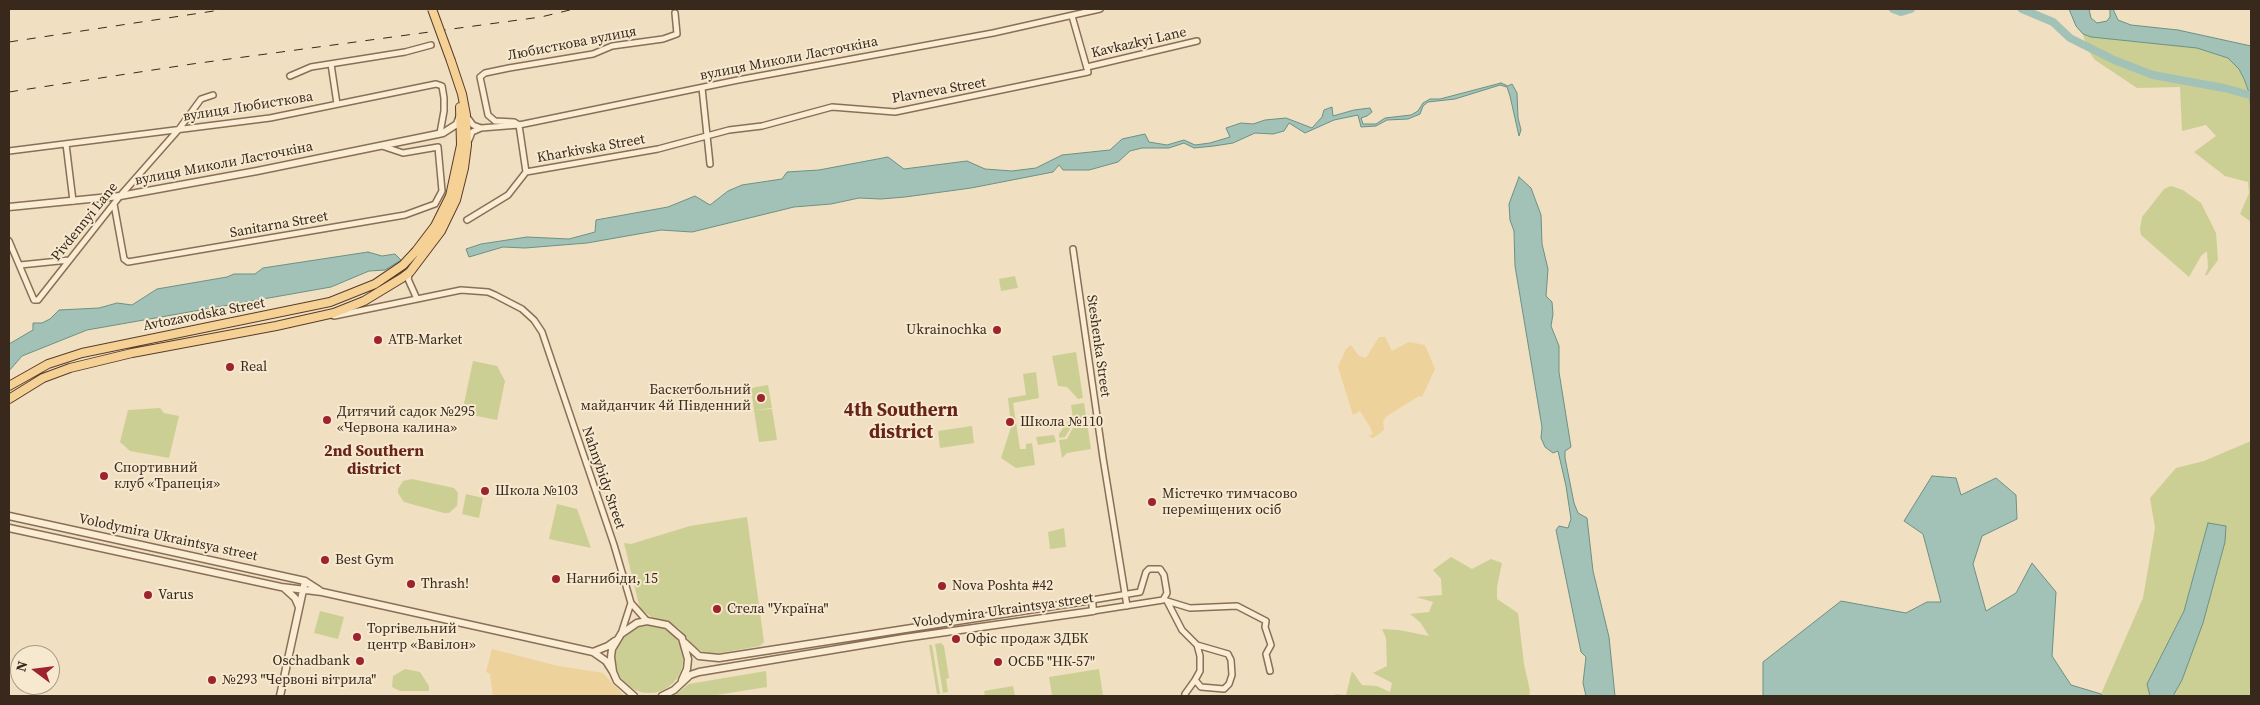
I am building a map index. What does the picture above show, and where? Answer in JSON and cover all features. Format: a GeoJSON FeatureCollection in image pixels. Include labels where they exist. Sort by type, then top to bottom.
{"type":"FeatureCollection","features":[{"type":"Feature","properties":{"kind":"main road"},"geometry":{"type":"LineString","coordinates":[[432,9],[457,81],[463,114],[464,145]]}},
{"type":"Feature","properties":{"kind":"main road","name":"Avtozavodska Street"},"geometry":{"type":"LineString","coordinates":[[9,386],[48,364],[82,353],[274,315],[330,302],[361,291],[402,265],[416,251],[434,226],[450,196],[464,145]]}},
{"type":"Feature","properties":{"kind":"main road","name":"Avtozavodska Street"},"geometry":{"type":"LineString","coordinates":[[9,399],[43,378],[70,368],[132,353],[319,317],[364,301],[410,272],[441,232],[456,200],[464,168],[464,145]]}},
{"type":"Feature","properties":{"kind":"main road"},"geometry":{"type":"LineString","coordinates":[[274,315],[276,326]]}},
{"type":"Feature","properties":{"kind":"main road"},"geometry":{"type":"LineString","coordinates":[[129,343],[132,353]]}},
{"type":"Feature","properties":{"kind":"street","name":"вулиця Миколи Ласточкіна"},"geometry":{"type":"LineString","coordinates":[[481,128],[519,125],[1100,9]]}},
{"type":"Feature","properties":{"kind":"street","name":"Любисткова вулиця"},"geometry":{"type":"LineString","coordinates":[[519,125],[514,122],[495,121],[488,115],[480,77],[485,73],[592,54],[612,46],[663,39],[677,34],[675,12]]}},
{"type":"Feature","properties":{"kind":"street"},"geometry":{"type":"LineString","coordinates":[[1072,16],[1087,67]]}},
{"type":"Feature","properties":{"kind":"street","name":"Kavkazkyi Lane"},"geometry":{"type":"LineString","coordinates":[[1087,67],[1197,41]]}},
{"type":"Feature","properties":{"kind":"street"},"geometry":{"type":"LineString","coordinates":[[290,76],[311,67],[405,52],[431,45]]}},
{"type":"Feature","properties":{"kind":"street"},"geometry":{"type":"LineString","coordinates":[[331,64],[337,104]]}},
{"type":"Feature","properties":{"kind":"street","name":"Plavneva Street"},"geometry":{"type":"LineString","coordinates":[[706,136],[729,130],[757,127],[836,106],[895,112],[1088,72],[1087,67]]}},
{"type":"Feature","properties":{"kind":"street","name":"вулиця Любисткова"},"geometry":{"type":"LineString","coordinates":[[9,151],[270,118],[439,84],[442,86],[444,111],[442,133]]}},
{"type":"Feature","properties":{"kind":"street"},"geometry":{"type":"LineString","coordinates":[[702,88],[710,164]]}},
{"type":"Feature","properties":{"kind":"street","name":"Pivdennyi Lane"},"geometry":{"type":"LineString","coordinates":[[20,265],[34,300],[38,300],[120,196],[179,129],[201,99],[213,95]]}},
{"type":"Feature","properties":{"kind":"street"},"geometry":{"type":"LineString","coordinates":[[442,133],[457,124],[463,114],[472,125],[481,128]]}},
{"type":"Feature","properties":{"kind":"street"},"geometry":{"type":"LineString","coordinates":[[519,125],[526,172]]}},
{"type":"Feature","properties":{"kind":"street"},"geometry":{"type":"LineString","coordinates":[[442,133],[458,137],[464,145],[472,132],[481,128]]}},
{"type":"Feature","properties":{"kind":"street","name":"вулиця Миколи Ласточкіна"},"geometry":{"type":"LineString","coordinates":[[9,206],[120,196],[257,171],[442,133]]}},
{"type":"Feature","properties":{"kind":"street","name":"Kharkivska Street"},"geometry":{"type":"LineString","coordinates":[[467,220],[508,194],[526,172],[658,149],[706,136]]}},
{"type":"Feature","properties":{"kind":"street"},"geometry":{"type":"LineString","coordinates":[[66,144],[73,201]]}},
{"type":"Feature","properties":{"kind":"street","name":"Sanitarna Street"},"geometry":{"type":"LineString","coordinates":[[114,204],[124,259],[128,262],[405,215],[435,204],[442,191],[438,147],[403,153],[382,146]]}},
{"type":"Feature","properties":{"kind":"street"},"geometry":{"type":"LineString","coordinates":[[9,241],[20,265],[69,260]]}},
{"type":"Feature","properties":{"kind":"street","name":"Steshenka Street"},"geometry":{"type":"LineString","coordinates":[[1073,249],[1103,458],[1127,606]]}},
{"type":"Feature","properties":{"kind":"street"},"geometry":{"type":"LineString","coordinates":[[410,272],[408,279],[417,299]]}},
{"type":"Feature","properties":{"kind":"street","name":"Avtozavodska Street"},"geometry":{"type":"LineString","coordinates":[[319,317],[333,316],[461,290],[488,292],[496,295]]}},
{"type":"Feature","properties":{"kind":"street","name":"Nahnybidy Street"},"geometry":{"type":"LineString","coordinates":[[496,295],[522,309],[534,320],[542,332],[614,546],[631,603],[647,621]]}},
{"type":"Feature","properties":{"kind":"street","name":"Volodymira Ukraintsya street"},"geometry":{"type":"LineString","coordinates":[[9,516],[306,581],[320,591]]}},
{"type":"Feature","properties":{"kind":"street","name":"Volodymira Ukraintsya street"},"geometry":{"type":"LineString","coordinates":[[9,528],[280,587],[289,587],[303,591],[320,591],[593,652]]}},
{"type":"Feature","properties":{"kind":"street","name":"Volodymira Ukraintsya street"},"geometry":{"type":"LineString","coordinates":[[647,621],[667,625],[700,656],[719,658],[1125,595],[1140,592],[1146,572],[1154,568],[1162,571],[1164,575],[1166,599],[1159,601],[755,662],[690,675],[677,687],[662,696]]}},
{"type":"Feature","properties":{"kind":"street"},"geometry":{"type":"LineString","coordinates":[[280,696],[306,581]]}},
{"type":"Feature","properties":{"kind":"street"},"geometry":{"type":"LineString","coordinates":[[280,587],[292,594],[299,607]]}},
{"type":"Feature","properties":{"kind":"street"},"geometry":{"type":"LineString","coordinates":[[299,607],[307,597],[320,591]]}},
{"type":"Feature","properties":{"kind":"street"},"geometry":{"type":"LineString","coordinates":[[1166,599],[1182,630],[1197,645],[1228,654],[1231,660],[1232,675],[1229,684],[1224,689],[1201,687],[1195,680]]}},
{"type":"Feature","properties":{"kind":"street"},"geometry":{"type":"LineString","coordinates":[[1166,599],[1190,608],[1237,606],[1266,621],[1265,627],[1271,645],[1266,654],[1270,671]]}},
{"type":"Feature","properties":{"kind":"street"},"geometry":{"type":"LineString","coordinates":[[1092,600],[1093,611]]}},
{"type":"Feature","properties":{"kind":"street"},"geometry":{"type":"LineString","coordinates":[[613,672],[611,665],[612,649],[621,634],[631,603]]}},
{"type":"Feature","properties":{"kind":"street"},"geometry":{"type":"LineString","coordinates":[[593,652],[608,646],[637,623],[647,621]]}},
{"type":"Feature","properties":{"kind":"street"},"geometry":{"type":"LineString","coordinates":[[669,696],[677,687],[687,669],[688,659],[685,643]]}},
{"type":"Feature","properties":{"kind":"street"},"geometry":{"type":"LineString","coordinates":[[1185,694],[1200,671],[1200,656],[1197,645]]}},
{"type":"Feature","properties":{"kind":"street"},"geometry":{"type":"LineString","coordinates":[[593,652],[606,661],[622,688],[634,696]]}},
{"type":"Feature","properties":{"kind":"green space"},"geometry":{"type":"Polygon","coordinates":[[[2083,34],[2091,37],[2197,48],[2228,58],[2239,69],[2250,95],[2251,222],[2240,214],[2249,193],[2248,182],[2225,176],[2194,152],[2216,136],[2206,125],[2182,131],[2180,87],[2137,88],[2095,60],[2087,49],[2083,34]]]}},
{"type":"Feature","properties":{"kind":"green space"},"geometry":{"type":"Polygon","coordinates":[[[2171,186],[2183,190],[2201,203],[2216,233],[2218,260],[2207,275],[2205,275],[2208,268],[2207,251],[2201,256],[2189,277],[2141,235],[2142,217],[2164,189],[2171,186]]]}},
{"type":"Feature","properties":{"kind":"green space"},"geometry":{"type":"Polygon","coordinates":[[[1015,276],[1018,288],[1001,291],[999,279],[1015,276]]]}},
{"type":"Feature","properties":{"kind":"green space"},"geometry":{"type":"Polygon","coordinates":[[[1076,352],[1083,398],[1078,399],[1067,387],[1058,386],[1052,356],[1076,352]]]}},
{"type":"Feature","properties":{"kind":"green space"},"geometry":{"type":"Polygon","coordinates":[[[473,361],[497,366],[505,381],[497,420],[462,413],[473,361]]]}},
{"type":"Feature","properties":{"kind":"green space"},"geometry":{"type":"Polygon","coordinates":[[[1036,372],[1039,398],[1013,403],[1020,449],[1026,449],[1026,444],[1032,443],[1035,465],[1016,468],[1001,458],[1011,427],[1008,398],[1026,395],[1023,374],[1036,372]]]}},
{"type":"Feature","properties":{"kind":"green space","name":"Баскетбольний майданчик 4й Південний"},"geometry":{"type":"Polygon","coordinates":[[[768,385],[772,408],[754,410],[751,388],[768,385]]]}},
{"type":"Feature","properties":{"kind":"green space"},"geometry":{"type":"Polygon","coordinates":[[[1084,403],[1091,449],[1067,453],[1062,458],[1059,440],[1067,439],[1074,426],[1071,405],[1084,403]]]}},
{"type":"Feature","properties":{"kind":"green space"},"geometry":{"type":"Polygon","coordinates":[[[160,408],[164,413],[179,416],[169,458],[130,451],[120,442],[128,410],[160,408]]]}},
{"type":"Feature","properties":{"kind":"green space"},"geometry":{"type":"Polygon","coordinates":[[[772,409],[777,440],[759,442],[754,410],[772,409]]]}},
{"type":"Feature","properties":{"kind":"green space"},"geometry":{"type":"Polygon","coordinates":[[[1071,417],[1072,426],[1065,437],[1059,438],[1059,434],[1071,417]]]}},
{"type":"Feature","properties":{"kind":"green space"},"geometry":{"type":"Polygon","coordinates":[[[972,426],[974,443],[940,448],[938,431],[972,426]]]}},
{"type":"Feature","properties":{"kind":"green space"},"geometry":{"type":"Polygon","coordinates":[[[1054,435],[1056,442],[1038,445],[1036,437],[1054,435]]]}},
{"type":"Feature","properties":{"kind":"green space"},"geometry":{"type":"Polygon","coordinates":[[[2251,441],[2251,696],[2173,696],[2182,680],[2203,623],[2225,542],[2208,523],[2184,611],[2147,684],[2150,696],[2103,696],[2101,694],[2143,598],[2155,528],[2150,498],[2176,468],[2204,461],[2251,441]]]}},
{"type":"Feature","properties":{"kind":"green space"},"geometry":{"type":"Polygon","coordinates":[[[412,479],[454,488],[458,493],[457,506],[449,513],[444,513],[404,502],[398,493],[398,489],[403,481],[412,479]]]}},
{"type":"Feature","properties":{"kind":"green space"},"geometry":{"type":"Polygon","coordinates":[[[466,494],[483,498],[479,518],[462,514],[466,494]]]}},
{"type":"Feature","properties":{"kind":"green space"},"geometry":{"type":"Polygon","coordinates":[[[557,504],[577,509],[591,548],[549,539],[557,504]]]}},
{"type":"Feature","properties":{"kind":"green space"},"geometry":{"type":"Polygon","coordinates":[[[747,517],[764,642],[760,646],[709,655],[694,647],[680,629],[671,623],[653,618],[640,609],[624,543],[631,544],[690,526],[747,517]]]}},
{"type":"Feature","properties":{"kind":"green space"},"geometry":{"type":"Polygon","coordinates":[[[1064,528],[1066,547],[1050,549],[1048,532],[1064,528]]]}},
{"type":"Feature","properties":{"kind":"green space"},"geometry":{"type":"Polygon","coordinates":[[[1451,557],[1472,569],[1491,559],[1502,563],[1497,587],[1497,599],[1518,613],[1524,664],[1530,691],[1529,696],[1333,696],[1336,694],[1346,695],[1352,671],[1362,685],[1377,686],[1390,692],[1392,683],[1373,673],[1387,666],[1386,638],[1382,629],[1399,630],[1429,636],[1420,622],[1410,614],[1429,612],[1433,602],[1416,597],[1442,595],[1441,579],[1433,570],[1451,557]]]}},
{"type":"Feature","properties":{"kind":"green space"},"geometry":{"type":"Polygon","coordinates":[[[320,611],[344,617],[338,639],[314,633],[320,611]]]}},
{"type":"Feature","properties":{"kind":"green space"},"geometry":{"type":"Polygon","coordinates":[[[649,625],[662,628],[673,635],[680,646],[683,659],[680,672],[673,683],[662,690],[649,693],[636,690],[625,683],[618,672],[615,659],[618,646],[625,635],[636,628],[649,625]]]}},
{"type":"Feature","properties":{"kind":"green space"},"geometry":{"type":"Polygon","coordinates":[[[941,643],[944,646],[949,678],[946,679],[948,692],[943,693],[935,644],[941,643]]]}},
{"type":"Feature","properties":{"kind":"green space"},"geometry":{"type":"Polygon","coordinates":[[[929,645],[932,645],[940,694],[937,694],[929,645]]]}},
{"type":"Feature","properties":{"kind":"green space"},"geometry":{"type":"Polygon","coordinates":[[[405,669],[420,672],[429,686],[429,691],[400,691],[392,687],[393,676],[405,669]]]}},
{"type":"Feature","properties":{"kind":"green space"},"geometry":{"type":"Polygon","coordinates":[[[1099,669],[1103,696],[1052,696],[1049,677],[1099,669]]]}},
{"type":"Feature","properties":{"kind":"green space"},"geometry":{"type":"Polygon","coordinates":[[[766,671],[767,687],[710,696],[674,696],[689,684],[766,671]]]}},
{"type":"Feature","properties":{"kind":"green space"},"geometry":{"type":"Polygon","coordinates":[[[1013,686],[1015,696],[985,696],[984,691],[1013,686]]]}},
{"type":"Feature","properties":{"kind":"sand"},"geometry":{"type":"Polygon","coordinates":[[[1379,337],[1385,337],[1392,351],[1409,342],[1425,345],[1435,369],[1422,397],[1419,396],[1387,416],[1383,421],[1384,430],[1373,438],[1368,436],[1373,434],[1360,411],[1353,415],[1338,367],[1346,349],[1351,345],[1359,356],[1366,358],[1379,337]]]}},
{"type":"Feature","properties":{"kind":"sand"},"geometry":{"type":"Polygon","coordinates":[[[492,649],[558,666],[603,673],[624,696],[493,696],[490,674],[486,672],[492,649]]]}},
{"type":"Feature","properties":{"kind":"water"},"geometry":{"type":"Polygon","coordinates":[[[2069,9],[2089,9],[2091,18],[2097,23],[2107,21],[2110,17],[2110,9],[2113,9],[2118,20],[2131,25],[2178,30],[2251,46],[2251,119],[2250,95],[2244,79],[2239,69],[2228,58],[2197,48],[2091,37],[2083,34],[2076,26],[2069,9]]]}},
{"type":"Feature","properties":{"kind":"water"},"geometry":{"type":"Polygon","coordinates":[[[1501,83],[1508,86],[1512,84],[1517,93],[1518,118],[1521,130],[1519,136],[1507,87],[1500,85],[1455,99],[1428,102],[1423,106],[1420,114],[1408,119],[1387,120],[1376,126],[1361,127],[1358,115],[1334,120],[1305,133],[1289,123],[1284,131],[1273,134],[1255,133],[1233,143],[1194,148],[1184,143],[1169,148],[1142,148],[1130,151],[1118,162],[1089,170],[1063,170],[1059,165],[1053,172],[971,188],[905,197],[859,198],[831,204],[794,207],[692,232],[661,230],[587,243],[525,248],[503,247],[469,257],[466,249],[481,244],[527,237],[569,239],[595,232],[596,220],[668,207],[695,196],[710,205],[728,191],[742,185],[782,179],[787,172],[819,170],[888,157],[904,169],[967,161],[985,169],[1012,171],[1036,168],[1062,155],[1110,150],[1122,139],[1145,134],[1149,142],[1167,145],[1184,140],[1195,145],[1230,137],[1226,128],[1241,123],[1253,124],[1265,120],[1286,118],[1312,128],[1322,117],[1324,110],[1332,107],[1333,116],[1370,108],[1372,112],[1361,118],[1363,124],[1376,124],[1385,118],[1411,115],[1430,99],[1440,99],[1501,83]]]}},
{"type":"Feature","properties":{"kind":"water"},"geometry":{"type":"Polygon","coordinates":[[[1519,177],[1531,188],[1541,215],[1542,244],[1548,269],[1546,296],[1552,302],[1551,326],[1559,346],[1559,372],[1571,447],[1565,451],[1565,458],[1574,503],[1578,513],[1587,518],[1593,571],[1609,637],[1615,696],[1586,696],[1583,683],[1586,657],[1581,652],[1556,530],[1559,526],[1568,528],[1571,519],[1566,486],[1558,451],[1553,453],[1545,447],[1541,438],[1542,427],[1515,266],[1514,231],[1510,220],[1509,204],[1519,177]]]}},
{"type":"Feature","properties":{"kind":"water"},"geometry":{"type":"Polygon","coordinates":[[[368,252],[382,256],[395,254],[401,260],[385,270],[369,271],[331,287],[87,330],[22,356],[9,371],[9,344],[33,330],[33,323],[42,323],[50,319],[59,310],[99,308],[117,303],[132,305],[157,289],[227,277],[234,274],[255,274],[263,268],[368,252]]]}},
{"type":"Feature","properties":{"kind":"water"},"geometry":{"type":"Polygon","coordinates":[[[1932,476],[1956,478],[1961,495],[1996,478],[2016,495],[2017,519],[1982,536],[1973,564],[1986,611],[2016,593],[2032,563],[2056,592],[2052,656],[2071,685],[2103,696],[1763,696],[1763,662],[1841,601],[1906,613],[1927,602],[1941,602],[1923,534],[1904,521],[1932,476]]]}},
{"type":"Feature","properties":{"kind":"water"},"geometry":{"type":"Polygon","coordinates":[[[2208,523],[2226,526],[2225,542],[2203,623],[2182,680],[2173,696],[2150,696],[2147,684],[2184,611],[2208,523]]]}},
{"type":"Feature","properties":{"kind":"waterway"},"geometry":{"type":"LineString","coordinates":[[1893,9],[1901,12],[1911,9]]}},
{"type":"Feature","properties":{"kind":"waterway"},"geometry":{"type":"LineString","coordinates":[[2022,9],[2053,22],[2070,38],[2114,60],[2153,75],[2224,88],[2250,95]]}},
{"type":"Feature","properties":{"kind":"railway"},"geometry":{"type":"LineString","coordinates":[[9,42],[227,9]]}},
{"type":"Feature","properties":{"kind":"railway"},"geometry":{"type":"LineString","coordinates":[[9,92],[192,64],[541,17],[574,9]]}},
{"type":"Feature","properties":{"kind":"place","name":"Ukrainochka"},"geometry":{"type":"Point","coordinates":[997,330]}},
{"type":"Feature","properties":{"kind":"place","name":"ATB-Market"},"geometry":{"type":"Point","coordinates":[378,340]}},
{"type":"Feature","properties":{"kind":"place","name":"Real"},"geometry":{"type":"Point","coordinates":[230,367]}},
{"type":"Feature","properties":{"kind":"place","name":"Баскетбольний майданчик 4й Південний"},"geometry":{"type":"Point","coordinates":[761,398]}},
{"type":"Feature","properties":{"kind":"place","name":"Дитячий садок №295 «Червона калина»"},"geometry":{"type":"Point","coordinates":[327,420]}},
{"type":"Feature","properties":{"kind":"place","name":"Школа №110"},"geometry":{"type":"Point","coordinates":[1010,422]}},
{"type":"Feature","properties":{"kind":"place","name":"Спортивний клуб «Трапеція»"},"geometry":{"type":"Point","coordinates":[104,476]}},
{"type":"Feature","properties":{"kind":"place","name":"Школа №103"},"geometry":{"type":"Point","coordinates":[485,491]}},
{"type":"Feature","properties":{"kind":"place","name":"Містечко тимчасово переміщених осіб"},"geometry":{"type":"Point","coordinates":[1152,502]}},
{"type":"Feature","properties":{"kind":"place","name":"Best Gym"},"geometry":{"type":"Point","coordinates":[325,560]}},
{"type":"Feature","properties":{"kind":"place","name":"Нагнибіди, 15"},"geometry":{"type":"Point","coordinates":[556,579]}},
{"type":"Feature","properties":{"kind":"place","name":"Thrash!"},"geometry":{"type":"Point","coordinates":[411,584]}},
{"type":"Feature","properties":{"kind":"place","name":"Nova Poshta #42"},"geometry":{"type":"Point","coordinates":[942,586]}},
{"type":"Feature","properties":{"kind":"place","name":"Varus"},"geometry":{"type":"Point","coordinates":[148,595]}},
{"type":"Feature","properties":{"kind":"place","name":"Стела \"Україна\""},"geometry":{"type":"Point","coordinates":[717,609]}},
{"type":"Feature","properties":{"kind":"place","name":"Торгівельний центр «Вавілон»"},"geometry":{"type":"Point","coordinates":[357,637]}},
{"type":"Feature","properties":{"kind":"place","name":"Офіс продаж ЗДБК"},"geometry":{"type":"Point","coordinates":[956,639]}},
{"type":"Feature","properties":{"kind":"place","name":"Oschadbank"},"geometry":{"type":"Point","coordinates":[360,661]}},
{"type":"Feature","properties":{"kind":"place","name":"ОСББ \"НК-57\""},"geometry":{"type":"Point","coordinates":[998,662]}},
{"type":"Feature","properties":{"kind":"place","name":"№293 \"Червоні вітрила\""},"geometry":{"type":"Point","coordinates":[212,680]}},
{"type":"Feature","properties":{"kind":"district","name":"4th Southern district"},"geometry":{"type":"Point","coordinates":[901,422]}},
{"type":"Feature","properties":{"kind":"district","name":"2nd Southern district"},"geometry":{"type":"Point","coordinates":[374,461]}}]}
